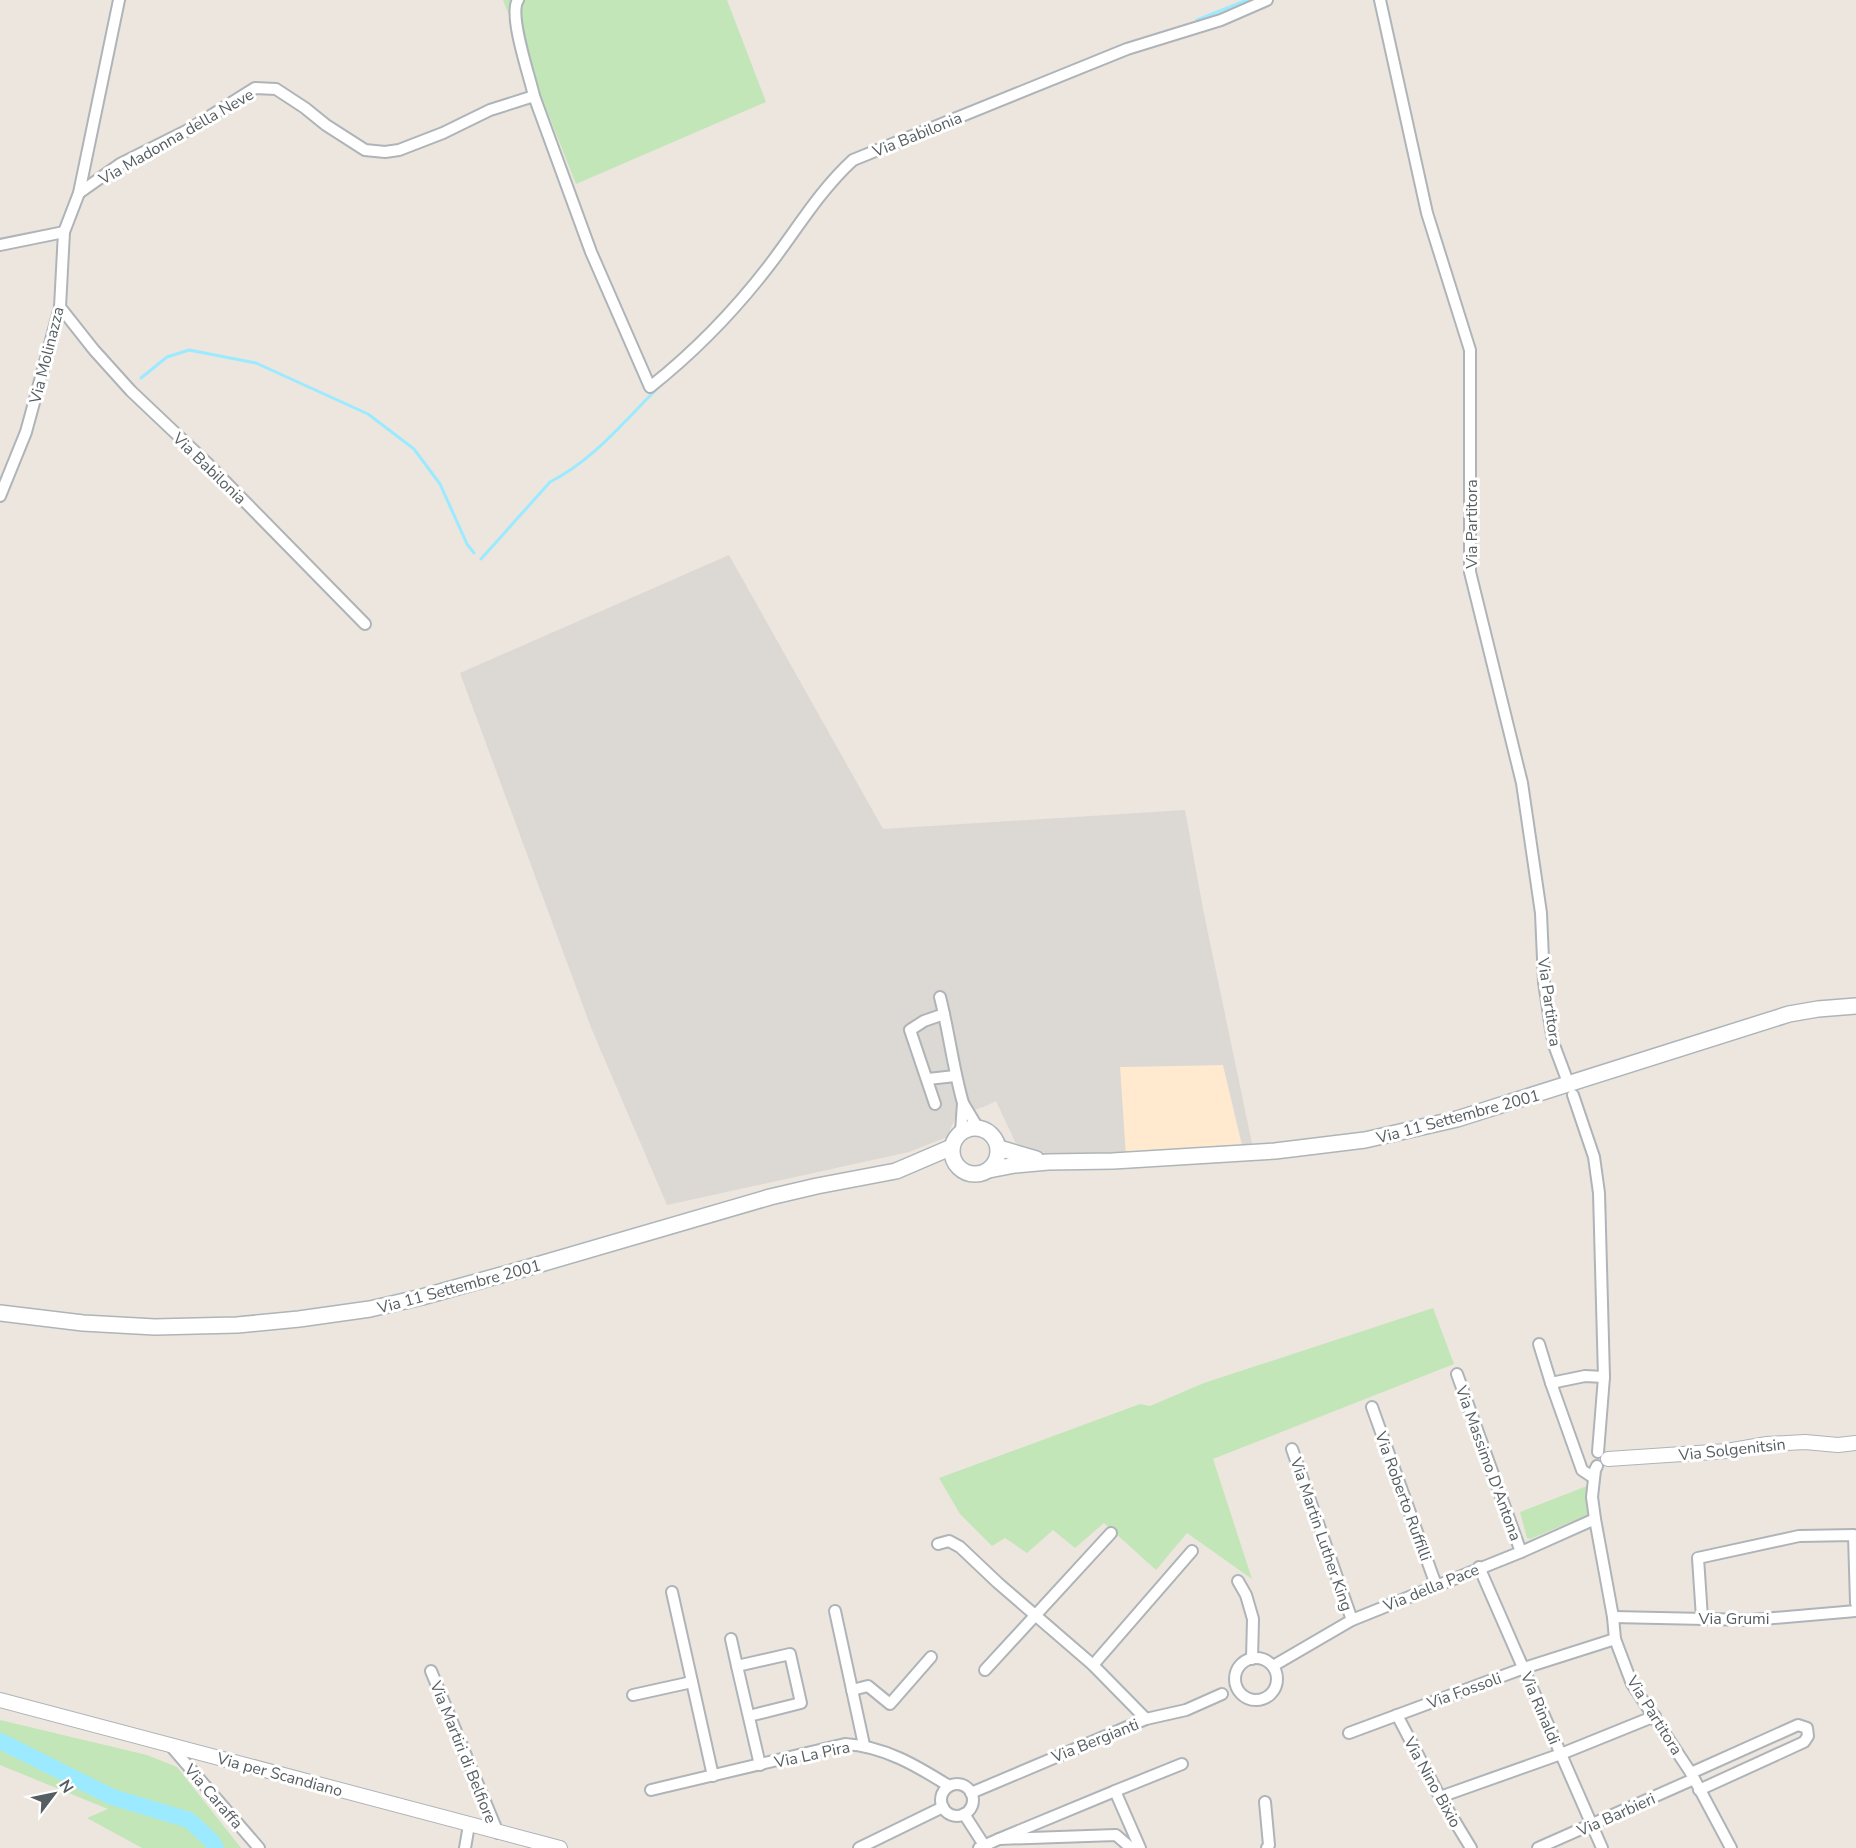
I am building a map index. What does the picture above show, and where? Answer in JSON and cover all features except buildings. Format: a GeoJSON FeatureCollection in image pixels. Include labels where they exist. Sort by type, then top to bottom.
{"type":"FeatureCollection","features":[{"type":"Feature","properties":{"kind":"main road","name":"Via 11 Settembre 2001"},"geometry":{"type":"LineString","coordinates":[[0,1313],[71,1322],[154,1327],[237,1325],[370,1309],[526,1269],[770,1197],[907,1167],[947,1162],[957,1165],[968,1173],[982,1173],[1015,1165],[1048,1161],[1113,1161],[1275,1152],[1385,1136],[1571,1090],[1790,1014],[1856,1006]]}},
{"type":"Feature","properties":{"kind":"main road"},"geometry":{"type":"LineString","coordinates":[[957,1165],[953,1159],[952,1147],[961,1132],[969,1128],[978,1128]]}},
{"type":"Feature","properties":{"kind":"main road","name":"Via 11 Settembre 2001"},"geometry":{"type":"LineString","coordinates":[[978,1128],[993,1135],[999,1148],[1048,1161]]}},
{"type":"Feature","properties":{"kind":"main road","name":"Via 11 Settembre 2001"},"geometry":{"type":"LineString","coordinates":[[907,1167],[952,1147]]}},
{"type":"Feature","properties":{"kind":"main road"},"geometry":{"type":"LineString","coordinates":[[989,1170],[997,1159],[999,1148]]}},
{"type":"Feature","properties":{"kind":"street","name":"Via Molinazza"},"geometry":{"type":"LineString","coordinates":[[0,496],[26,432],[60,308],[64,232],[79,193],[119,0]]}},
{"type":"Feature","properties":{"kind":"street"},"geometry":{"type":"LineString","coordinates":[[518,0],[515,4],[515,16],[518,37],[534,96]]}},
{"type":"Feature","properties":{"kind":"street","name":"Via Babilonia"},"geometry":{"type":"LineString","coordinates":[[534,96],[591,252],[650,387],[707,336],[768,267],[805,214],[853,160],[1127,49],[1221,20],[1267,0]]}},
{"type":"Feature","properties":{"kind":"street","name":"Via Partitora"},"geometry":{"type":"LineString","coordinates":[[1380,0],[1427,213],[1470,350],[1470,572],[1522,783],[1541,913],[1545,982],[1554,1045],[1594,1156],[1599,1193],[1604,1377],[1599,1464],[1592,1497],[1615,1639],[1632,1684],[1655,1716],[1695,1781],[1731,1848]]}},
{"type":"Feature","properties":{"kind":"street","name":"Via Madonna della Neve"},"geometry":{"type":"LineString","coordinates":[[79,193],[120,164],[188,130],[255,88],[276,89],[365,150],[385,152],[399,150],[490,110],[534,96]]}},
{"type":"Feature","properties":{"kind":"street"},"geometry":{"type":"LineString","coordinates":[[0,245],[64,232]]}},
{"type":"Feature","properties":{"kind":"street","name":"Via Babilonia"},"geometry":{"type":"LineString","coordinates":[[60,308],[130,391],[207,463],[365,624]]}},
{"type":"Feature","properties":{"kind":"street"},"geometry":{"type":"LineString","coordinates":[[940,997],[955,1076],[963,1103],[978,1128]]}},
{"type":"Feature","properties":{"kind":"street"},"geometry":{"type":"LineString","coordinates":[[935,1104],[910,1030],[924,1021],[944,1014]]}},
{"type":"Feature","properties":{"kind":"street"},"geometry":{"type":"LineString","coordinates":[[928,1079],[955,1076]]}},
{"type":"Feature","properties":{"kind":"street"},"geometry":{"type":"LineString","coordinates":[[961,1132],[963,1103]]}},
{"type":"Feature","properties":{"kind":"street"},"geometry":{"type":"LineString","coordinates":[[1539,1344],[1582,1470],[1599,1464]]}},
{"type":"Feature","properties":{"kind":"street","name":"Via Massimo D'Antona"},"geometry":{"type":"LineString","coordinates":[[1457,1374],[1521,1551]]}},
{"type":"Feature","properties":{"kind":"street"},"geometry":{"type":"LineString","coordinates":[[1551,1383],[1585,1376],[1604,1377]]}},
{"type":"Feature","properties":{"kind":"street","name":"Via Roberto Ruffilli"},"geometry":{"type":"LineString","coordinates":[[1372,1407],[1436,1585]]}},
{"type":"Feature","properties":{"kind":"street","name":"Via Solgenitsin"},"geometry":{"type":"LineString","coordinates":[[1599,1464],[1727,1451],[1767,1444],[1856,1443]]}},
{"type":"Feature","properties":{"kind":"street","name":"Via Martin Luther King"},"geometry":{"type":"LineString","coordinates":[[1292,1449],[1352,1620]]}},
{"type":"Feature","properties":{"kind":"street","name":"Via della Pace"},"geometry":{"type":"LineString","coordinates":[[1273,1666],[1352,1620],[1595,1519]]}},
{"type":"Feature","properties":{"kind":"street"},"geometry":{"type":"LineString","coordinates":[[985,1670],[1111,1533]]}},
{"type":"Feature","properties":{"kind":"street"},"geometry":{"type":"LineString","coordinates":[[1702,1618],[1698,1558],[1799,1536],[1855,1535],[1856,1603]]}},
{"type":"Feature","properties":{"kind":"street"},"geometry":{"type":"LineString","coordinates":[[938,1544],[949,1541],[960,1547],[1035,1616],[1093,1665],[1146,1719]]}},
{"type":"Feature","properties":{"kind":"street"},"geometry":{"type":"LineString","coordinates":[[1093,1665],[1192,1551]]}},
{"type":"Feature","properties":{"kind":"street","name":"Via Rinaldi"},"geometry":{"type":"LineString","coordinates":[[1479,1567],[1602,1848]]}},
{"type":"Feature","properties":{"kind":"street"},"geometry":{"type":"LineString","coordinates":[[1237,1684],[1242,1695],[1253,1700],[1266,1698],[1275,1690],[1277,1684],[1273,1666],[1263,1660],[1252,1659],[1253,1619],[1246,1595],[1238,1581]]}},
{"type":"Feature","properties":{"kind":"street"},"geometry":{"type":"LineString","coordinates":[[672,1592],[713,1776]]}},
{"type":"Feature","properties":{"kind":"street","name":"Via La Pira"},"geometry":{"type":"LineString","coordinates":[[835,1611],[864,1745]]}},
{"type":"Feature","properties":{"kind":"street","name":"Via Grumi"},"geometry":{"type":"LineString","coordinates":[[1613,1617],[1751,1620],[1856,1611]]}},
{"type":"Feature","properties":{"kind":"street","name":"Via La Pira"},"geometry":{"type":"LineString","coordinates":[[731,1639],[760,1765]]}},
{"type":"Feature","properties":{"kind":"street","name":"Via Fossoli"},"geometry":{"type":"LineString","coordinates":[[1349,1733],[1524,1668],[1615,1639]]}},
{"type":"Feature","properties":{"kind":"street"},"geometry":{"type":"LineString","coordinates":[[738,1666],[790,1654],[801,1703],[749,1716]]}},
{"type":"Feature","properties":{"kind":"street"},"geometry":{"type":"LineString","coordinates":[[852,1690],[868,1686],[890,1704],[931,1657]]}},
{"type":"Feature","properties":{"kind":"street","name":"Via Bergianti"},"geometry":{"type":"LineString","coordinates":[[971,1793],[1146,1719],[1186,1710],[1222,1694],[1237,1684],[1242,1664],[1252,1659]]}},
{"type":"Feature","properties":{"kind":"street","name":"Via Martiri di Belfiore"},"geometry":{"type":"LineString","coordinates":[[431,1671],[498,1833]]}},
{"type":"Feature","properties":{"kind":"street"},"geometry":{"type":"LineString","coordinates":[[633,1695],[692,1682]]}},
{"type":"Feature","properties":{"kind":"street","name":"Via per Scandiano"},"geometry":{"type":"LineString","coordinates":[[0,1700],[560,1848]]}},
{"type":"Feature","properties":{"kind":"street","name":"Via Nino Bixio"},"geometry":{"type":"LineString","coordinates":[[1397,1714],[1440,1797],[1471,1848]]}},
{"type":"Feature","properties":{"kind":"street"},"geometry":{"type":"LineString","coordinates":[[1440,1797],[1561,1754],[1655,1716]]}},
{"type":"Feature","properties":{"kind":"street"},"geometry":{"type":"LineString","coordinates":[[1798,1725],[1807,1728],[1808,1736],[1804,1742],[1695,1781],[1798,1725]]}},
{"type":"Feature","properties":{"kind":"street","name":"Via Caraffa"},"geometry":{"type":"LineString","coordinates":[[169,1744],[259,1848]]}},
{"type":"Feature","properties":{"kind":"street","name":"Via La Pira"},"geometry":{"type":"LineString","coordinates":[[651,1790],[845,1744],[864,1745],[914,1764],[949,1786]]}},
{"type":"Feature","properties":{"kind":"street"},"geometry":{"type":"LineString","coordinates":[[964,1814],[981,1847],[1182,1764]]}},
{"type":"Feature","properties":{"kind":"street","name":"Via Barbieri"},"geometry":{"type":"LineString","coordinates":[[1538,1848],[1695,1781]]}},
{"type":"Feature","properties":{"kind":"street"},"geometry":{"type":"LineString","coordinates":[[954,1784],[964,1786],[971,1793],[973,1802],[960,1816],[950,1814],[943,1807],[942,1793],[949,1786],[954,1784]]}},
{"type":"Feature","properties":{"kind":"street"},"geometry":{"type":"LineString","coordinates":[[1115,1791],[1140,1848]]}},
{"type":"Feature","properties":{"kind":"street"},"geometry":{"type":"LineString","coordinates":[[1265,1802],[1269,1845],[1267,1848]]}},
{"type":"Feature","properties":{"kind":"street"},"geometry":{"type":"LineString","coordinates":[[859,1848],[943,1807]]}},
{"type":"Feature","properties":{"kind":"street"},"geometry":{"type":"LineString","coordinates":[[465,1848],[469,1825]]}},
{"type":"Feature","properties":{"kind":"street"},"geometry":{"type":"LineString","coordinates":[[999,1839],[1116,1835],[1131,1848]]}},
{"type":"Feature","properties":{"kind":"shaded area"},"geometry":{"type":"Polygon","coordinates":[[[729,555],[883,829],[1185,810],[1204,914],[1254,1153],[1244,1153],[1223,1065],[1120,1067],[1126,1157],[1046,1160],[1020,1152],[996,1101],[956,1116],[947,1137],[909,1152],[667,1205],[592,1030],[460,673],[729,555]]]}},
{"type":"Feature","properties":{"kind":"shaded area"},"geometry":{"type":"Polygon","coordinates":[[[1223,1065],[1242,1147],[1125,1154],[1120,1067],[1223,1065]]]}},
{"type":"Feature","properties":{"kind":"green space"},"geometry":{"type":"Polygon","coordinates":[[[503,0],[727,0],[766,102],[576,184],[503,0]]]}},
{"type":"Feature","properties":{"kind":"green space"},"geometry":{"type":"Polygon","coordinates":[[[1433,1308],[1454,1364],[1213,1459],[1252,1579],[1187,1533],[1156,1570],[1104,1523],[1075,1548],[1053,1530],[1027,1553],[1005,1538],[992,1546],[960,1514],[939,1478],[1140,1404],[1150,1406],[1204,1383],[1433,1308]]]}},
{"type":"Feature","properties":{"kind":"green space"},"geometry":{"type":"Polygon","coordinates":[[[1587,1486],[1589,1510],[1587,1515],[1530,1539],[1527,1538],[1520,1512],[1587,1486]]]}},
{"type":"Feature","properties":{"kind":"green space"},"geometry":{"type":"Polygon","coordinates":[[[0,1720],[147,1755],[177,1767],[241,1848],[142,1848],[87,1818],[108,1809],[0,1765],[0,1720]]]}},
{"type":"Feature","properties":{"kind":"waterway"},"geometry":{"type":"LineString","coordinates":[[1197,20],[1247,0]]}},
{"type":"Feature","properties":{"kind":"waterway"},"geometry":{"type":"LineString","coordinates":[[141,378],[167,357],[189,350],[256,363],[368,414],[414,449],[440,484],[467,544],[474,553]]}},
{"type":"Feature","properties":{"kind":"waterway"},"geometry":{"type":"LineString","coordinates":[[481,559],[550,482],[597,449],[664,382]]}},
{"type":"Feature","properties":{"kind":"waterway"},"geometry":{"type":"LineString","coordinates":[[0,1741],[112,1797],[189,1820],[211,1840],[216,1848]]}}]}
